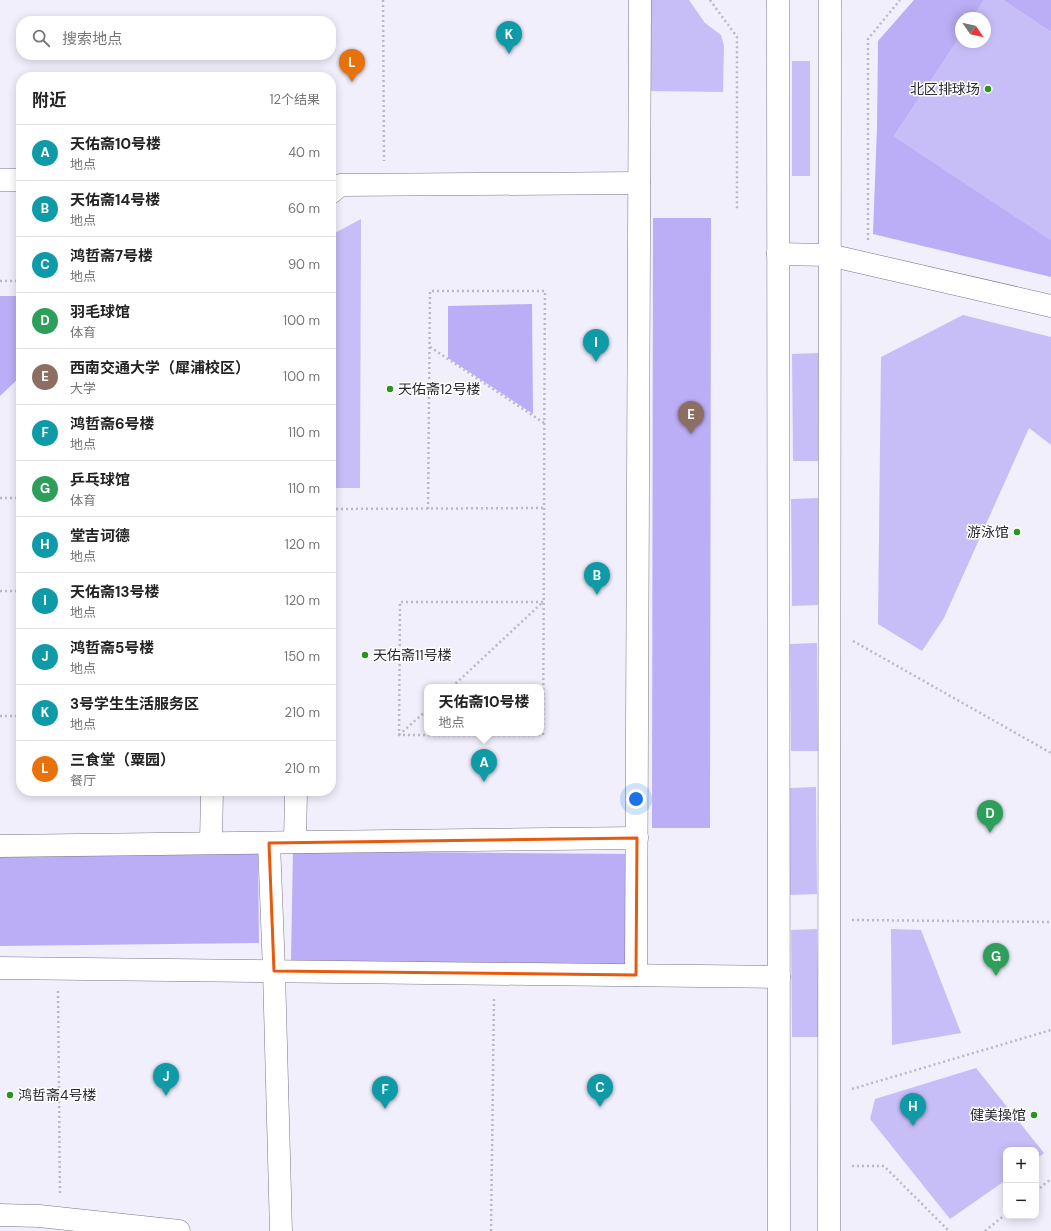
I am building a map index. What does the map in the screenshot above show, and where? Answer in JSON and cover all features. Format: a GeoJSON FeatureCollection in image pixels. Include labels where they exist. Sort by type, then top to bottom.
{"type":"FeatureCollection","features":[{"type":"Feature","properties":{"kind":"street"},"geometry":{"type":"LineString","coordinates":[[636,975],[640,0]]}},
{"type":"Feature","properties":{"kind":"street"},"geometry":{"type":"LineString","coordinates":[[778,0],[779,1231]]}},
{"type":"Feature","properties":{"kind":"street"},"geometry":{"type":"LineString","coordinates":[[829,1231],[830,0]]}},
{"type":"Feature","properties":{"kind":"street"},"geometry":{"type":"LineString","coordinates":[[0,180],[16,180]]}},
{"type":"Feature","properties":{"kind":"street"},"geometry":{"type":"LineString","coordinates":[[336,189],[340,186],[384,185],[639,183]]}},
{"type":"Feature","properties":{"kind":"street"},"geometry":{"type":"LineString","coordinates":[[778,254],[829,255],[1051,306]]}},
{"type":"Feature","properties":{"kind":"street"},"geometry":{"type":"LineString","coordinates":[[211,843],[212,796]]}},
{"type":"Feature","properties":{"kind":"street"},"geometry":{"type":"LineString","coordinates":[[296,796],[296,842]]}},
{"type":"Feature","properties":{"kind":"street"},"geometry":{"type":"LineString","coordinates":[[0,846],[637,838]]}},
{"type":"Feature","properties":{"kind":"street"},"geometry":{"type":"LineString","coordinates":[[268,843],[274,971],[281,1231]]}},
{"type":"Feature","properties":{"kind":"street"},"geometry":{"type":"LineString","coordinates":[[0,968],[778,977]]}},
{"type":"Feature","properties":{"kind":"street"},"geometry":{"type":"LineString","coordinates":[[0,1215],[39,1216],[179,1231]]}},
{"type":"Feature","properties":{"kind":"path"},"geometry":{"type":"LineString","coordinates":[[383,0],[384,185]]}},
{"type":"Feature","properties":{"kind":"path"},"geometry":{"type":"LineString","coordinates":[[710,0],[737,37],[736,209]]}},
{"type":"Feature","properties":{"kind":"path"},"geometry":{"type":"LineString","coordinates":[[868,264],[868,39],[900,0]]}},
{"type":"Feature","properties":{"kind":"path"},"geometry":{"type":"LineString","coordinates":[[0,281],[16,281]]}},
{"type":"Feature","properties":{"kind":"path"},"geometry":{"type":"LineString","coordinates":[[428,509],[430,291],[545,291],[543,684]]}},
{"type":"Feature","properties":{"kind":"path"},"geometry":{"type":"LineString","coordinates":[[430,347],[544,423]]}},
{"type":"Feature","properties":{"kind":"path"},"geometry":{"type":"LineString","coordinates":[[0,498],[16,498]]}},
{"type":"Feature","properties":{"kind":"path"},"geometry":{"type":"LineString","coordinates":[[336,509],[544,508]]}},
{"type":"Feature","properties":{"kind":"path"},"geometry":{"type":"LineString","coordinates":[[0,591],[16,591]]}},
{"type":"Feature","properties":{"kind":"path"},"geometry":{"type":"LineString","coordinates":[[399,735],[400,602],[544,602]]}},
{"type":"Feature","properties":{"kind":"path"},"geometry":{"type":"LineString","coordinates":[[455,684],[544,602]]}},
{"type":"Feature","properties":{"kind":"path"},"geometry":{"type":"LineString","coordinates":[[829,628],[1051,753]]}},
{"type":"Feature","properties":{"kind":"path"},"geometry":{"type":"LineString","coordinates":[[399,735],[424,713]]}},
{"type":"Feature","properties":{"kind":"path"},"geometry":{"type":"LineString","coordinates":[[0,716],[16,716]]}},
{"type":"Feature","properties":{"kind":"path"},"geometry":{"type":"LineString","coordinates":[[399,735],[424,735]]}},
{"type":"Feature","properties":{"kind":"path"},"geometry":{"type":"LineString","coordinates":[[829,919],[1051,922]]}},
{"type":"Feature","properties":{"kind":"path"},"geometry":{"type":"LineString","coordinates":[[58,968],[60,1218]]}},
{"type":"Feature","properties":{"kind":"path"},"geometry":{"type":"LineString","coordinates":[[490,1231],[494,974]]}},
{"type":"Feature","properties":{"kind":"path"},"geometry":{"type":"LineString","coordinates":[[829,1096],[1051,1030]]}},
{"type":"Feature","properties":{"kind":"path"},"geometry":{"type":"LineString","coordinates":[[829,1167],[884,1166],[949,1231]]}},
{"type":"Feature","properties":{"kind":"path"},"geometry":{"type":"LineString","coordinates":[[1039,1188],[1051,1179]]}},
{"type":"Feature","properties":{"kind":"path"},"geometry":{"type":"LineString","coordinates":[[985,1231],[1003,1216]]}},
{"type":"Feature","properties":{"kind":"highlighted area"},"geometry":{"type":"Polygon","coordinates":[[[637,838],[636,975],[274,971],[269,843],[637,838]]]}},
{"type":"Feature","properties":{"kind":"shaded area"},"geometry":{"type":"Polygon","coordinates":[[[0,0],[1051,0],[1051,1231],[0,1231],[0,0]]]}},
{"type":"Feature","properties":{"kind":"shaded area"},"geometry":{"type":"Polygon","coordinates":[[[647,0],[689,0],[705,23],[721,35],[724,46],[723,92],[646,91],[647,0]]]}},
{"type":"Feature","properties":{"kind":"shaded area"},"geometry":{"type":"Polygon","coordinates":[[[914,0],[984,0],[976,12],[955,12],[955,44],[894,136],[1051,240],[1051,277],[873,234],[877,127],[878,41],[914,0]]]}},
{"type":"Feature","properties":{"kind":"shaded area","name":"北区排球场"},"geometry":{"type":"Polygon","coordinates":[[[984,0],[1003,0],[1051,32],[1051,240],[894,136],[955,44],[955,48],[991,48],[991,12],[976,12],[984,0]]]}},
{"type":"Feature","properties":{"kind":"shaded area"},"geometry":{"type":"Polygon","coordinates":[[[1003,0],[1051,0],[1051,32],[1003,0]]]}},
{"type":"Feature","properties":{"kind":"shaded area"},"geometry":{"type":"Polygon","coordinates":[[[792,61],[810,61],[810,176],[792,176],[792,61]]]}},
{"type":"Feature","properties":{"kind":"shaded area"},"geometry":{"type":"Polygon","coordinates":[[[653,218],[711,218],[710,828],[652,828],[653,218]]]}},
{"type":"Feature","properties":{"kind":"shaded area"},"geometry":{"type":"Polygon","coordinates":[[[361,219],[360,488],[336,488],[336,232],[361,219]]]}},
{"type":"Feature","properties":{"kind":"shaded area"},"geometry":{"type":"Polygon","coordinates":[[[0,296],[16,296],[16,381],[0,396],[0,296]]]}},
{"type":"Feature","properties":{"kind":"shaded area"},"geometry":{"type":"Polygon","coordinates":[[[532,304],[533,414],[448,358],[448,306],[532,304]]]}},
{"type":"Feature","properties":{"kind":"shaded area"},"geometry":{"type":"Polygon","coordinates":[[[963,315],[1051,337],[1051,445],[1029,428],[944,618],[922,651],[878,624],[881,357],[963,315]]]}},
{"type":"Feature","properties":{"kind":"shaded area"},"geometry":{"type":"Polygon","coordinates":[[[819,353],[820,461],[793,461],[792,354],[819,353]]]}},
{"type":"Feature","properties":{"kind":"shaded area"},"geometry":{"type":"Polygon","coordinates":[[[818,498],[819,605],[792,606],[791,499],[818,498]]]}},
{"type":"Feature","properties":{"kind":"shaded area"},"geometry":{"type":"Polygon","coordinates":[[[817,643],[818,751],[791,751],[790,644],[817,643]]]}},
{"type":"Feature","properties":{"kind":"shaded area"},"geometry":{"type":"Polygon","coordinates":[[[816,787],[817,894],[790,895],[789,788],[816,787]]]}},
{"type":"Feature","properties":{"kind":"shaded area"},"geometry":{"type":"Polygon","coordinates":[[[258,848],[259,943],[0,946],[0,851],[258,848]]]}},
{"type":"Feature","properties":{"kind":"shaded area"},"geometry":{"type":"Polygon","coordinates":[[[293,851],[627,854],[625,965],[291,962],[293,851]]]}},
{"type":"Feature","properties":{"kind":"shaded area"},"geometry":{"type":"Polygon","coordinates":[[[817,929],[819,1037],[792,1037],[791,930],[817,929]]]}},
{"type":"Feature","properties":{"kind":"shaded area"},"geometry":{"type":"Polygon","coordinates":[[[891,929],[921,930],[961,1033],[892,1045],[891,929]]]}},
{"type":"Feature","properties":{"kind":"shaded area"},"geometry":{"type":"Polygon","coordinates":[[[976,1068],[1044,1153],[1039,1157],[1039,1147],[1003,1147],[1003,1182],[950,1219],[870,1119],[875,1099],[976,1068]]]}},
{"type":"Feature","properties":{"kind":"place","name":"3号学生生活服务区"},"geometry":{"type":"Point","coordinates":[509,54]}},
{"type":"Feature","properties":{"kind":"place","name":"三食堂（粟园）"},"geometry":{"type":"Point","coordinates":[352,82]}},
{"type":"Feature","properties":{"kind":"place","name":"北区排球场"},"geometry":{"type":"Point","coordinates":[988,89]}},
{"type":"Feature","properties":{"kind":"place","name":"天佑斋13号楼"},"geometry":{"type":"Point","coordinates":[596,362]}},
{"type":"Feature","properties":{"kind":"place","name":"天佑斋12号楼"},"geometry":{"type":"Point","coordinates":[390,389]}},
{"type":"Feature","properties":{"kind":"place","name":"西南交通大学（犀浦校区）"},"geometry":{"type":"Point","coordinates":[691,434]}},
{"type":"Feature","properties":{"kind":"place","name":"游泳馆"},"geometry":{"type":"Point","coordinates":[1017,532]}},
{"type":"Feature","properties":{"kind":"place","name":"天佑斋14号楼"},"geometry":{"type":"Point","coordinates":[597,595]}},
{"type":"Feature","properties":{"kind":"place","name":"天佑斋11号楼"},"geometry":{"type":"Point","coordinates":[365,655]}},
{"type":"Feature","properties":{"kind":"place","name":"天佑斋10号楼"},"geometry":{"type":"Point","coordinates":[484,782]}},
{"type":"Feature","properties":{"kind":"place","name":"羽毛球馆"},"geometry":{"type":"Point","coordinates":[990,833]}},
{"type":"Feature","properties":{"kind":"place","name":"乒乓球馆"},"geometry":{"type":"Point","coordinates":[996,976]}},
{"type":"Feature","properties":{"kind":"place","name":"鸿哲斋4号楼"},"geometry":{"type":"Point","coordinates":[10,1095]}},
{"type":"Feature","properties":{"kind":"place","name":"鸿哲斋5号楼"},"geometry":{"type":"Point","coordinates":[166,1096]}},
{"type":"Feature","properties":{"kind":"place","name":"鸿哲斋7号楼"},"geometry":{"type":"Point","coordinates":[600,1107]}},
{"type":"Feature","properties":{"kind":"place","name":"鸿哲斋6号楼"},"geometry":{"type":"Point","coordinates":[385,1109]}},
{"type":"Feature","properties":{"kind":"place","name":"健美操馆"},"geometry":{"type":"Point","coordinates":[1034,1115]}},
{"type":"Feature","properties":{"kind":"place","name":"堂吉诃德"},"geometry":{"type":"Point","coordinates":[913,1126]}}]}
